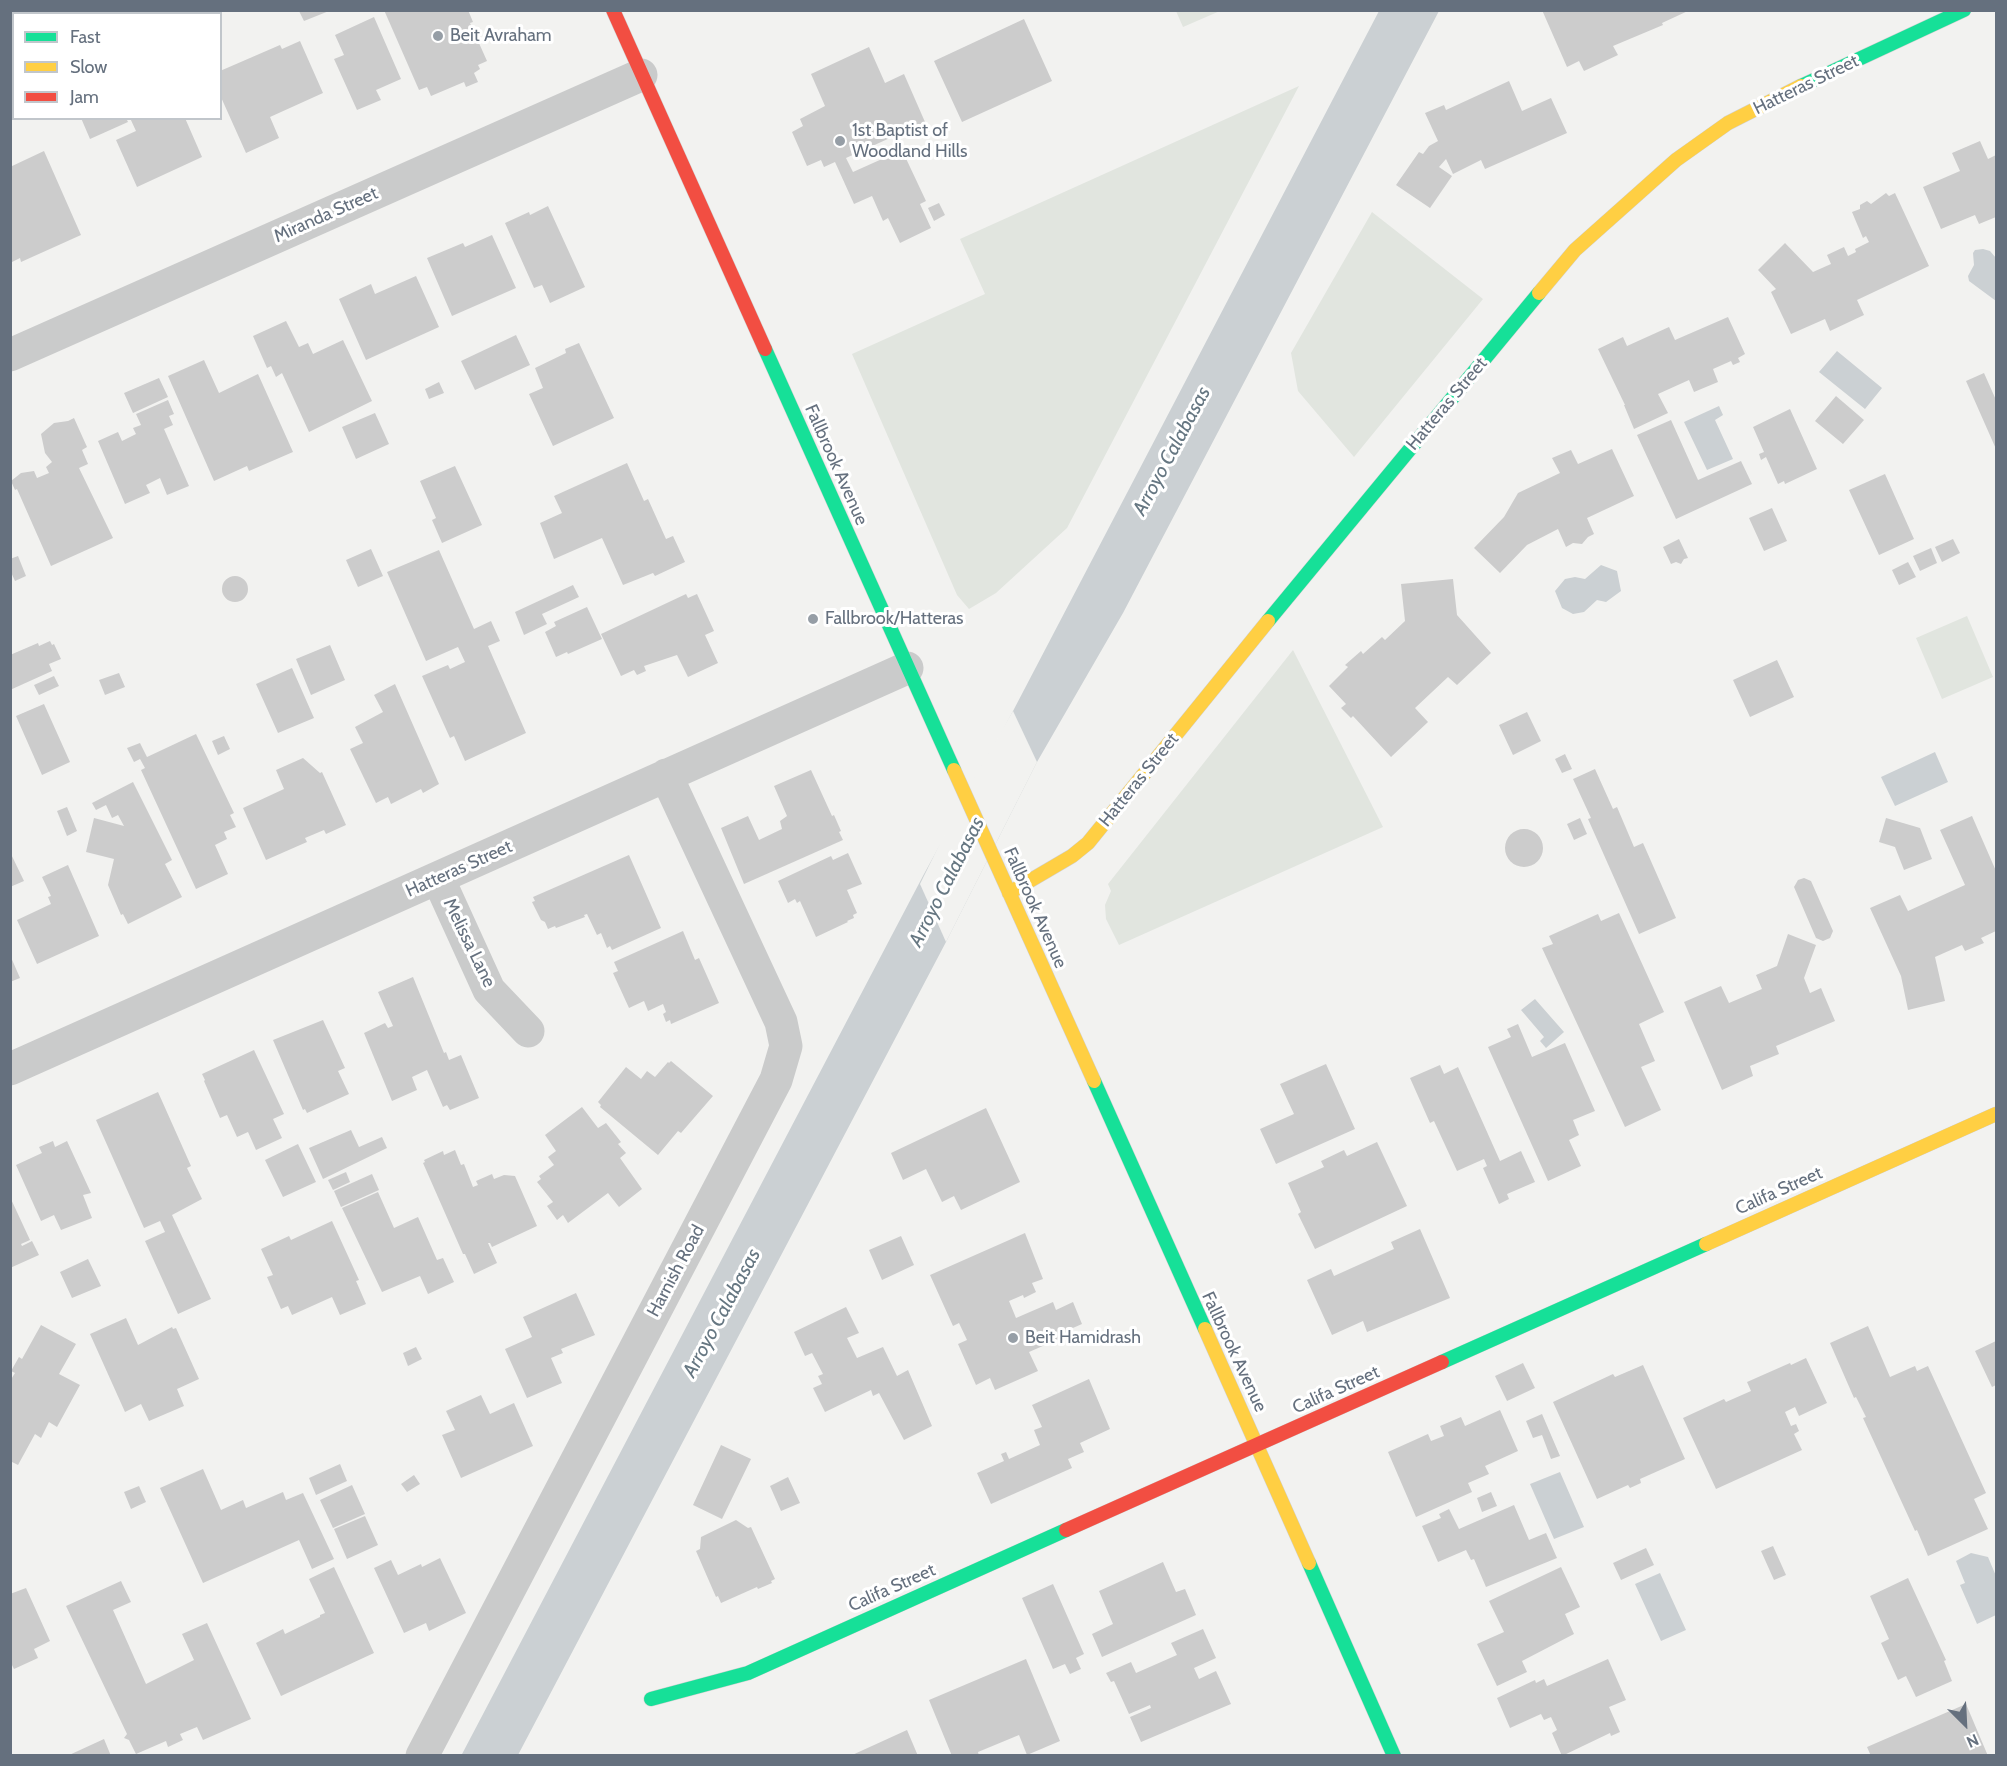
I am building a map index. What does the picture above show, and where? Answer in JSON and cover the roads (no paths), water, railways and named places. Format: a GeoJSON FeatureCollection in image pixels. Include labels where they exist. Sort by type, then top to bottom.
{"type":"FeatureCollection","features":[{"type":"Feature","properties":{"kind":"street","name":"Fallbrook Avenue"},"geometry":{"type":"LineString","coordinates":[[613,10],[990,854],[1257,1444],[1394,1755]]}},
{"type":"Feature","properties":{"kind":"street","name":"Hatteras Street"},"geometry":{"type":"LineString","coordinates":[[1009,893],[1072,856],[1088,843],[1368,499],[1575,250],[1676,160],[1728,123],[1783,94],[1964,10]]}},
{"type":"Feature","properties":{"kind":"street","name":"Miranda Street"},"geometry":{"type":"LineString","coordinates":[[10,355],[641,75]]}},
{"type":"Feature","properties":{"kind":"street","name":"Hatteras Street"},"geometry":{"type":"LineString","coordinates":[[10,1070],[907,668]]}},
{"type":"Feature","properties":{"kind":"street","name":"Harnish Road"},"geometry":{"type":"LineString","coordinates":[[422,1755],[776,1080],[786,1046],[782,1022],[666,776]]}},
{"type":"Feature","properties":{"kind":"street","name":"Melissa Lane"},"geometry":{"type":"LineString","coordinates":[[438,878],[489,990],[528,1031]]}},
{"type":"Feature","properties":{"kind":"street","name":"Califa Street"},"geometry":{"type":"LineString","coordinates":[[651,1699],[748,1673],[1996,1114]]}},
{"type":"Feature","properties":{"kind":"water","name":"Arroyo Calabasas"},"geometry":{"type":"Polygon","coordinates":[[[1379,11],[1439,11],[1123,613],[1037,762],[946,942],[518,1755],[461,1756],[924,874],[1013,711],[1379,11]]]}},
{"type":"Feature","properties":{"kind":"water"},"geometry":{"type":"Polygon","coordinates":[[[1975,250],[1990,251],[1996,258],[1996,301],[1969,281],[1968,276],[1974,265],[1973,253],[1975,250]]]}},
{"type":"Feature","properties":{"kind":"water"},"geometry":{"type":"Polygon","coordinates":[[[1837,351],[1882,388],[1865,409],[1819,372],[1837,351]]]}},
{"type":"Feature","properties":{"kind":"water"},"geometry":{"type":"Polygon","coordinates":[[[1719,406],[1723,415],[1715,420],[1733,459],[1707,470],[1684,422],[1719,406]]]}},
{"type":"Feature","properties":{"kind":"water"},"geometry":{"type":"Polygon","coordinates":[[[1601,565],[1617,571],[1621,591],[1606,602],[1597,600],[1584,612],[1573,614],[1562,608],[1555,591],[1565,579],[1575,577],[1585,579],[1601,565]]]}},
{"type":"Feature","properties":{"kind":"water"},"geometry":{"type":"Polygon","coordinates":[[[1935,752],[1948,782],[1895,806],[1881,777],[1935,752]]]}},
{"type":"Feature","properties":{"kind":"water"},"geometry":{"type":"Polygon","coordinates":[[[1535,999],[1564,1032],[1546,1048],[1540,1041],[1544,1037],[1521,1010],[1535,999]]]}},
{"type":"Feature","properties":{"kind":"water"},"geometry":{"type":"Polygon","coordinates":[[[1560,1472],[1584,1527],[1554,1539],[1530,1484],[1560,1472]]]}},
{"type":"Feature","properties":{"kind":"water"},"geometry":{"type":"Polygon","coordinates":[[[1971,1553],[1988,1557],[1996,1576],[1996,1615],[1977,1624],[1960,1585],[1965,1583],[1956,1561],[1971,1553]]]}},
{"type":"Feature","properties":{"kind":"water"},"geometry":{"type":"Polygon","coordinates":[[[1660,1573],[1686,1630],[1661,1641],[1635,1584],[1660,1573]]]}},
{"type":"Feature","properties":{"kind":"place","name":"Beit Avraham"},"geometry":{"type":"Point","coordinates":[438,36]}},
{"type":"Feature","properties":{"kind":"place","name":"1st Baptist of Woodland Hills"},"geometry":{"type":"Point","coordinates":[840,141]}},
{"type":"Feature","properties":{"kind":"place","name":"Fallbrook/Hatteras"},"geometry":{"type":"Point","coordinates":[813,619]}},
{"type":"Feature","properties":{"kind":"place","name":"Beit Hamidrash"},"geometry":{"type":"Point","coordinates":[1013,1338]}}]}
